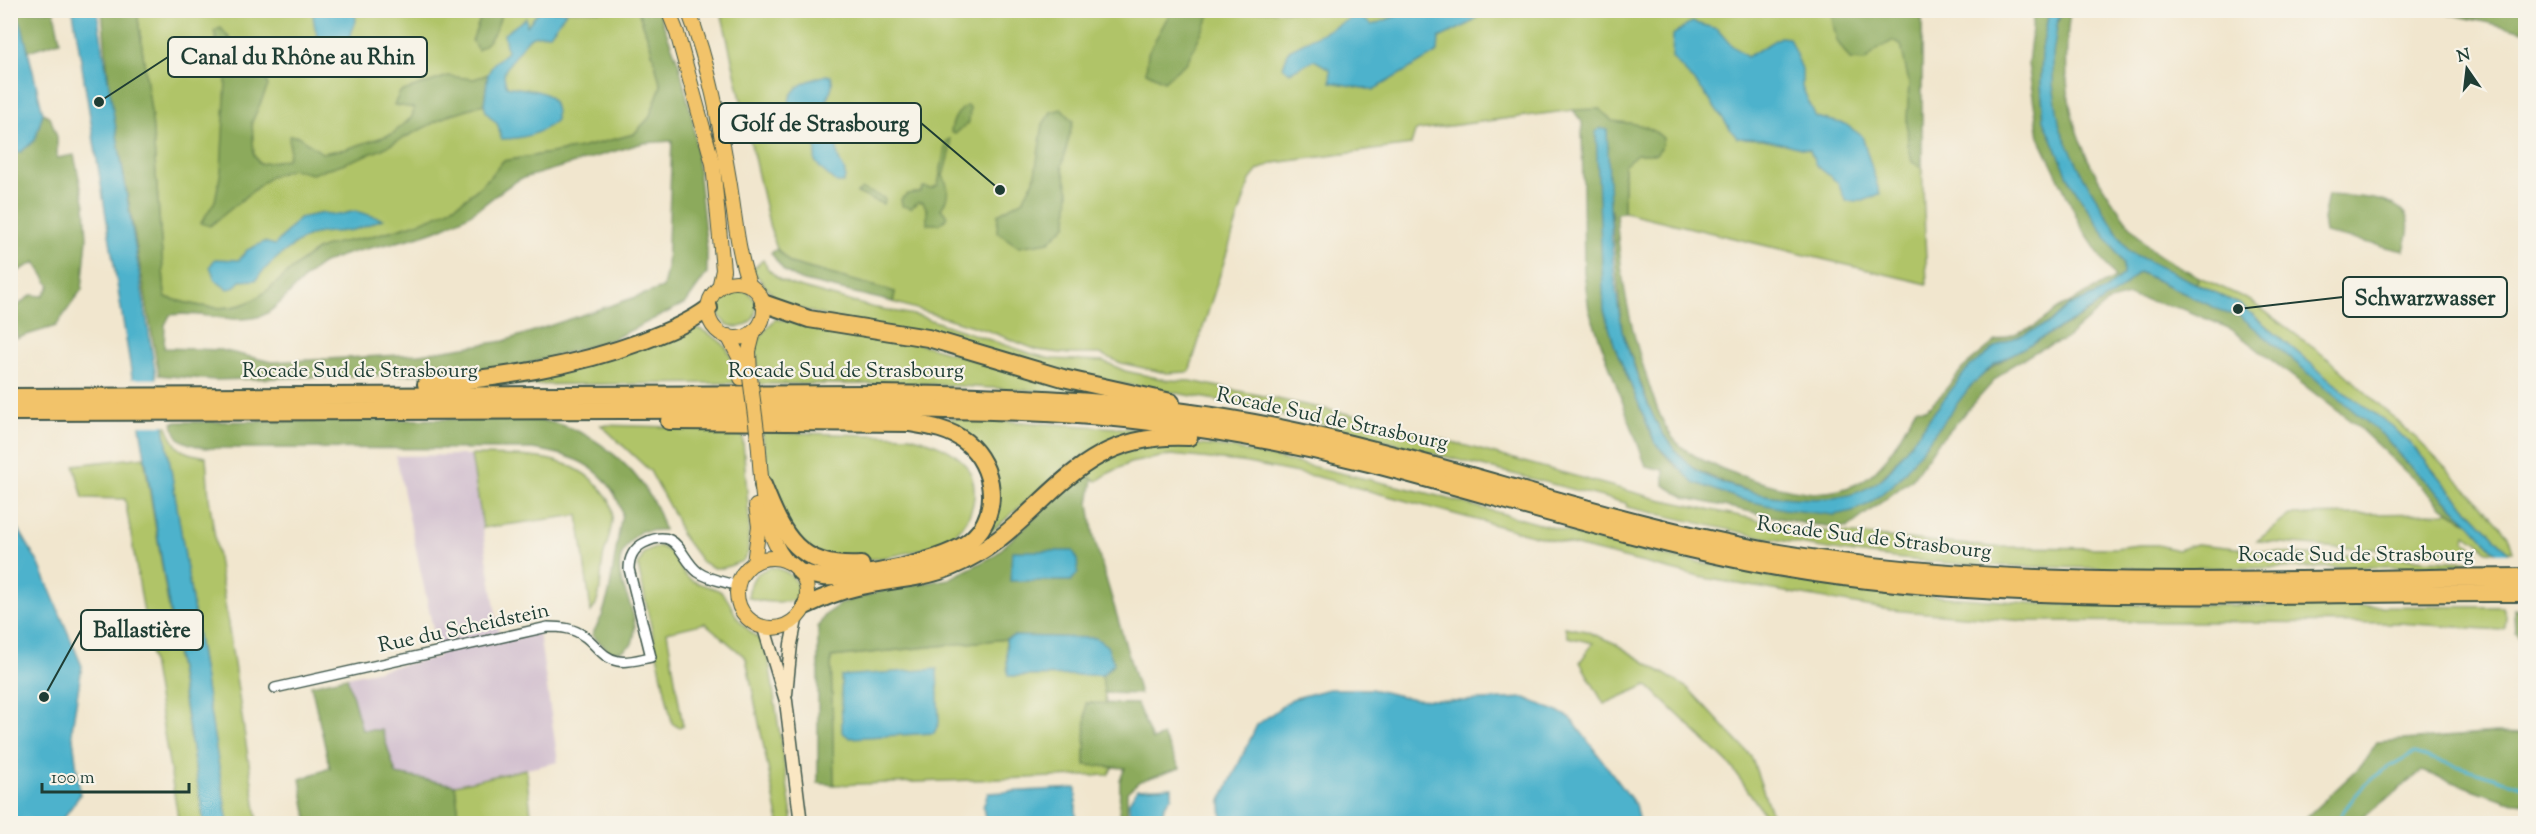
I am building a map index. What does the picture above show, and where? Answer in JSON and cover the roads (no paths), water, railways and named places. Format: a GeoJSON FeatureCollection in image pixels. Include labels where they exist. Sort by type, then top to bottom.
{"type":"FeatureCollection","features":[{"type":"Feature","properties":{"kind":"highway"},"geometry":{"type":"LineString","coordinates":[[763,303],[809,319],[928,338],[1063,378],[1150,396],[1236,419]]}},
{"type":"Feature","properties":{"kind":"highway"},"geometry":{"type":"LineString","coordinates":[[337,394],[465,381],[582,361],[685,324],[709,308]]}},
{"type":"Feature","properties":{"kind":"highway","name":"Rocade Sud de Strasbourg"},"geometry":{"type":"LineString","coordinates":[[174,404],[337,394],[1006,395],[1106,402],[1236,419],[1394,453],[1645,524],[1776,552],[1846,563],[1932,573],[2084,580],[2526,577]]}},
{"type":"Feature","properties":{"kind":"highway","name":"Rocade Sud de Strasbourg"},"geometry":{"type":"LineString","coordinates":[[10,397],[127,404],[507,411],[738,409],[1006,411],[1071,414],[1144,422],[1282,443],[1362,461],[1695,551],[1860,580],[1994,591],[2099,594],[2526,593]]}},
{"type":"Feature","properties":{"kind":"highway","name":"Rocade Sud de Strasbourg"},"geometry":{"type":"LineString","coordinates":[[10,412],[127,404]]}},
{"type":"Feature","properties":{"kind":"highway"},"geometry":{"type":"LineString","coordinates":[[507,411],[588,419],[902,423],[946,431],[966,442],[983,464],[991,483],[991,506],[983,527],[966,544],[943,557],[837,576],[823,577],[800,572]]}},
{"type":"Feature","properties":{"kind":"highway"},"geometry":{"type":"LineString","coordinates":[[763,485],[778,523],[787,538],[804,552],[820,560],[851,566],[915,557],[941,549],[967,532],[976,521],[983,499],[982,485],[972,462],[953,445],[936,437],[896,430],[826,428],[769,421]]}},
{"type":"Feature","properties":{"kind":"highway"},"geometry":{"type":"LineString","coordinates":[[806,606],[855,587],[950,568],[978,554],[1002,536],[1078,467],[1120,445],[1147,438],[1171,436],[1282,443]]}},
{"type":"Feature","properties":{"kind":"main road"},"geometry":{"type":"LineString","coordinates":[[668,10],[713,164],[723,270],[719,288]]}},
{"type":"Feature","properties":{"kind":"main road"},"geometry":{"type":"LineString","coordinates":[[688,10],[709,78],[721,128],[742,259],[749,284],[760,295],[763,303],[763,318],[754,331],[746,377]]}},
{"type":"Feature","properties":{"kind":"main road"},"geometry":{"type":"LineString","coordinates":[[749,284],[728,283],[719,288],[712,297],[709,308],[714,326],[728,336],[746,377],[759,526],[754,563]]}},
{"type":"Feature","properties":{"kind":"main road"},"geometry":{"type":"LineString","coordinates":[[728,336],[737,337],[754,331]]}},
{"type":"Feature","properties":{"kind":"main road"},"geometry":{"type":"LineString","coordinates":[[753,439],[770,531],[775,545],[786,561],[800,572],[807,588],[806,606],[796,620],[791,644],[786,701]]}},
{"type":"Feature","properties":{"kind":"main road"},"geometry":{"type":"LineString","coordinates":[[786,561],[770,558],[754,563],[744,573],[738,586],[738,599],[742,612],[751,622],[764,628],[781,627],[796,620]]}},
{"type":"Feature","properties":{"kind":"main road"},"geometry":{"type":"LineString","coordinates":[[764,628],[786,701],[801,824]]}},
{"type":"Feature","properties":{"kind":"street","name":"Rue du Scheidstein"},"geometry":{"type":"LineString","coordinates":[[274,688],[548,627],[573,630],[585,636],[606,656],[617,661],[651,657],[629,561],[641,544],[660,538],[671,540],[680,546],[699,573],[738,586]]}},
{"type":"Feature","properties":{"kind":"water"},"geometry":{"type":"Polygon","coordinates":[[[313,10],[355,11],[356,21],[346,47],[355,59],[353,69],[342,69],[325,51],[317,36],[313,10]]]}},
{"type":"Feature","properties":{"kind":"water"},"geometry":{"type":"Polygon","coordinates":[[[10,11],[16,11],[22,26],[43,113],[35,140],[21,152],[11,153],[10,11]]]}},
{"type":"Feature","properties":{"kind":"water"},"geometry":{"type":"Polygon","coordinates":[[[73,11],[97,11],[228,823],[204,823],[73,11]]]}},
{"type":"Feature","properties":{"kind":"water"},"geometry":{"type":"Polygon","coordinates":[[[539,11],[567,11],[550,34],[531,37],[504,73],[507,86],[534,90],[548,95],[553,101],[556,120],[530,135],[501,139],[498,125],[486,112],[484,104],[488,74],[494,63],[507,52],[504,34],[526,18],[527,26],[539,11]]]}},
{"type":"Feature","properties":{"kind":"water"},"geometry":{"type":"Polygon","coordinates":[[[1400,11],[1484,11],[1469,24],[1439,38],[1438,52],[1373,90],[1331,82],[1330,69],[1314,60],[1290,72],[1283,67],[1289,50],[1357,15],[1372,25],[1396,16],[1400,11]]]}},
{"type":"Feature","properties":{"kind":"water"},"geometry":{"type":"Polygon","coordinates":[[[2049,11],[2062,11],[2058,19],[2053,55],[2053,85],[2060,128],[2084,178],[2129,252],[2241,305],[2347,394],[2392,426],[2508,551],[2525,586],[2525,614],[2497,554],[2470,523],[2406,462],[2385,437],[2240,316],[2226,313],[2139,272],[2119,291],[2076,319],[1994,364],[1969,388],[1899,479],[1869,504],[1852,511],[1834,515],[1784,509],[1740,499],[1693,482],[1655,443],[1615,347],[1604,310],[1596,132],[1600,128],[1607,130],[1613,256],[1622,330],[1650,409],[1671,445],[1699,472],[1746,491],[1770,496],[1809,499],[1850,495],[1863,490],[1887,474],[1968,368],[2000,344],[2050,323],[2069,306],[2104,291],[2123,275],[2123,263],[2071,183],[2044,120],[2041,83],[2042,49],[2049,11]]]}},
{"type":"Feature","properties":{"kind":"water"},"geometry":{"type":"Polygon","coordinates":[[[1692,22],[1717,29],[1730,44],[1747,57],[1780,37],[1789,38],[1802,69],[1802,87],[1816,117],[1845,124],[1862,136],[1880,194],[1862,201],[1846,201],[1837,182],[1816,165],[1810,150],[1763,139],[1737,138],[1703,91],[1672,58],[1673,35],[1692,22]]]}},
{"type":"Feature","properties":{"kind":"water"},"geometry":{"type":"Polygon","coordinates":[[[826,75],[831,76],[832,81],[827,104],[837,128],[837,153],[845,173],[843,183],[837,183],[815,161],[816,150],[812,140],[789,101],[799,86],[826,75]]]}},
{"type":"Feature","properties":{"kind":"water"},"geometry":{"type":"Polygon","coordinates":[[[355,211],[383,219],[357,229],[320,233],[308,237],[283,253],[256,280],[240,281],[233,288],[227,289],[215,280],[210,266],[215,259],[239,260],[247,250],[264,242],[275,245],[299,218],[323,213],[339,215],[355,211]]]}},
{"type":"Feature","properties":{"kind":"water"},"geometry":{"type":"Polygon","coordinates":[[[11,516],[39,564],[82,666],[72,729],[80,795],[60,823],[11,823],[11,516]]]}},
{"type":"Feature","properties":{"kind":"water"},"geometry":{"type":"Polygon","coordinates":[[[1012,551],[1073,551],[1077,558],[1078,573],[1071,581],[1010,581],[1012,551]]]}},
{"type":"Feature","properties":{"kind":"water"},"geometry":{"type":"Polygon","coordinates":[[[1014,636],[1096,638],[1107,646],[1114,663],[1102,675],[1008,676],[1006,639],[1014,636]]]}},
{"type":"Feature","properties":{"kind":"water"},"geometry":{"type":"Polygon","coordinates":[[[937,669],[939,723],[934,733],[850,738],[842,732],[841,676],[937,669]]]}},
{"type":"Feature","properties":{"kind":"water"},"geometry":{"type":"Polygon","coordinates":[[[1329,689],[1371,689],[1414,699],[1461,701],[1525,698],[1570,717],[1635,804],[1639,823],[1222,823],[1221,801],[1257,725],[1292,699],[1329,689]]]}},
{"type":"Feature","properties":{"kind":"water"},"geometry":{"type":"Polygon","coordinates":[[[1172,787],[1172,796],[1164,807],[1160,823],[1130,823],[1129,802],[1137,789],[1172,787]]]}},
{"type":"Feature","properties":{"kind":"water"},"geometry":{"type":"Polygon","coordinates":[[[1076,788],[1076,821],[986,823],[983,807],[988,793],[1076,788]]]}},
{"type":"Feature","properties":{"kind":"waterway"},"geometry":{"type":"LineString","coordinates":[[2335,824],[2360,790],[2388,767],[2414,753],[2526,787]]}},
{"type":"Feature","properties":{"kind":"place","name":"Canal du Rhône au Rhin"},"geometry":{"type":"Point","coordinates":[99,102]}},
{"type":"Feature","properties":{"kind":"place","name":"Golf de Strasbourg"},"geometry":{"type":"Point","coordinates":[1000,190]}},
{"type":"Feature","properties":{"kind":"place","name":"Schwarzwasser"},"geometry":{"type":"Point","coordinates":[2238,309]}},
{"type":"Feature","properties":{"kind":"place","name":"Ballastière"},"geometry":{"type":"Point","coordinates":[44,697]}}]}
